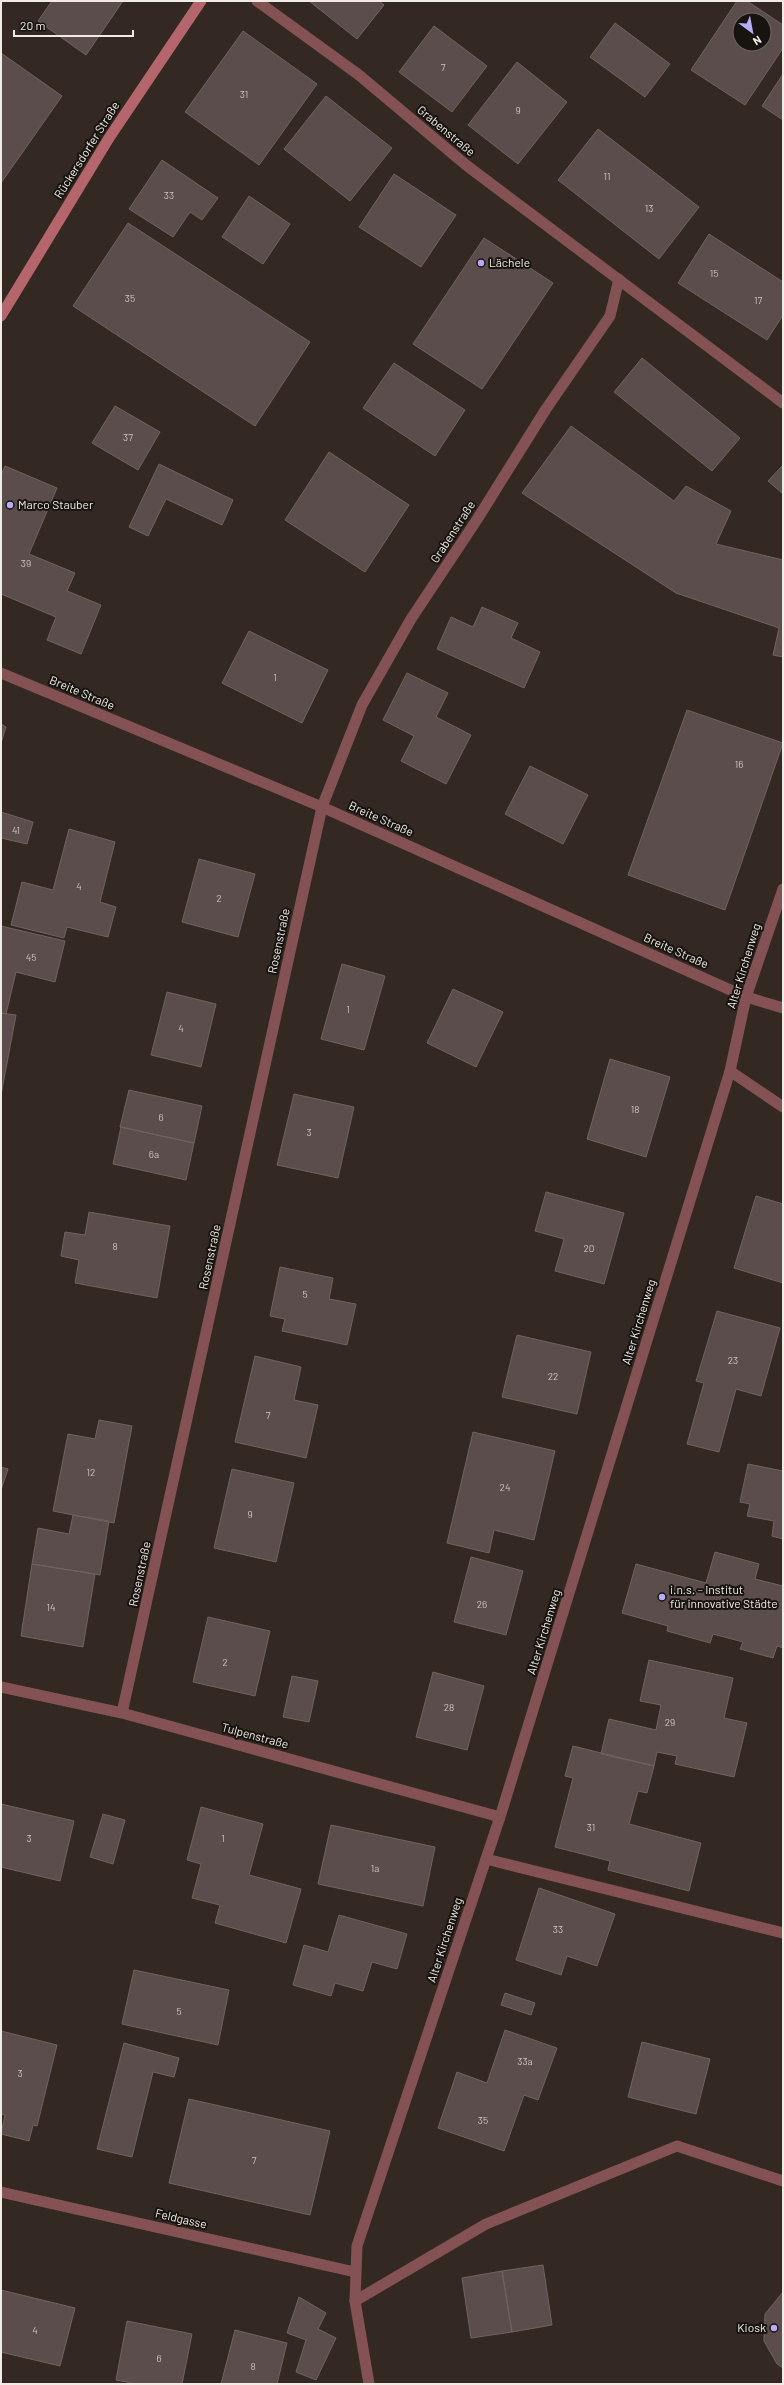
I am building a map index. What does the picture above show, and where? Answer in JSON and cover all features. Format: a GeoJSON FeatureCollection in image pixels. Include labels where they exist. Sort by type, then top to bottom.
{"type":"FeatureCollection","features":[{"type":"Feature","properties":{"kind":"main road","name":"Rückersdorfer Straße"},"geometry":{"type":"LineString","coordinates":[[1,316],[109,138],[201,1]]}},
{"type":"Feature","properties":{"kind":"street","name":"Grabenstraße"},"geometry":{"type":"LineString","coordinates":[[257,1],[359,75],[466,165],[783,402]]}},
{"type":"Feature","properties":{"kind":"street","name":"Grabenstraße"},"geometry":{"type":"LineString","coordinates":[[322,807],[362,705],[407,626],[478,518],[546,409],[610,316],[619,279]]}},
{"type":"Feature","properties":{"kind":"street","name":"Breite Straße"},"geometry":{"type":"LineString","coordinates":[[1,673],[322,807],[746,997],[783,1008]]}},
{"type":"Feature","properties":{"kind":"street","name":"Rosenstraße"},"geometry":{"type":"LineString","coordinates":[[122,1713],[322,807]]}},
{"type":"Feature","properties":{"kind":"street","name":"Alter Kirchenweg"},"geometry":{"type":"LineString","coordinates":[[369,2384],[355,2301],[355,2272],[358,2246],[500,1817],[730,1071],[746,997],[783,889]]}},
{"type":"Feature","properties":{"kind":"street"},"geometry":{"type":"LineString","coordinates":[[730,1071],[783,1107]]}},
{"type":"Feature","properties":{"kind":"street","name":"Tulpenstraße"},"geometry":{"type":"LineString","coordinates":[[1,1687],[122,1713],[500,1817]]}},
{"type":"Feature","properties":{"kind":"street"},"geometry":{"type":"LineString","coordinates":[[486,1859],[783,1933]]}},
{"type":"Feature","properties":{"kind":"street"},"geometry":{"type":"LineString","coordinates":[[355,2301],[486,2224],[677,2146],[783,2181]]}},
{"type":"Feature","properties":{"kind":"street","name":"Feldgasse"},"geometry":{"type":"LineString","coordinates":[[1,2192],[355,2272]]}},
{"type":"Feature","properties":{"kind":"building"},"geometry":{"type":"Polygon","coordinates":[[[52,1],[123,1],[86,55],[38,21],[52,1]]]}},
{"type":"Feature","properties":{"kind":"building"},"geometry":{"type":"Polygon","coordinates":[[[309,1],[379,1],[384,5],[357,39],[309,1]]]}},
{"type":"Feature","properties":{"kind":"building"},"geometry":{"type":"Polygon","coordinates":[[[737,1],[747,1],[764,12],[732,12],[732,52],[772,52],[772,18],[783,25],[783,48],[745,105],[691,70],[737,1]]]}},
{"type":"Feature","properties":{"kind":"building"},"geometry":{"type":"Polygon","coordinates":[[[615,23],[670,64],[645,97],[590,57],[615,23]]]}},
{"type":"Feature","properties":{"kind":"building"},"geometry":{"type":"Polygon","coordinates":[[[434,26],[487,66],[452,112],[399,72],[434,26]]]}},
{"type":"Feature","properties":{"kind":"building"},"geometry":{"type":"Polygon","coordinates":[[[243,31],[317,84],[259,165],[185,112],[243,31]]]}},
{"type":"Feature","properties":{"kind":"building"},"geometry":{"type":"Polygon","coordinates":[[[1,53],[62,96],[1,183],[1,53]]]}},
{"type":"Feature","properties":{"kind":"building"},"geometry":{"type":"Polygon","coordinates":[[[517,62],[567,102],[518,164],[468,125],[517,62]]]}},
{"type":"Feature","properties":{"kind":"building"},"geometry":{"type":"Polygon","coordinates":[[[783,74],[783,120],[762,106],[783,74]]]}},
{"type":"Feature","properties":{"kind":"building"},"geometry":{"type":"Polygon","coordinates":[[[326,96],[392,148],[350,201],[284,149],[326,96]]]}},
{"type":"Feature","properties":{"kind":"building"},"geometry":{"type":"Polygon","coordinates":[[[598,129],[699,207],[659,259],[558,180],[598,129]]]}},
{"type":"Feature","properties":{"kind":"building"},"geometry":{"type":"Polygon","coordinates":[[[162,160],[218,198],[202,220],[190,212],[173,237],[129,209],[162,160]]]}},
{"type":"Feature","properties":{"kind":"building"},"geometry":{"type":"Polygon","coordinates":[[[394,174],[456,215],[421,267],[359,227],[394,174]]]}},
{"type":"Feature","properties":{"kind":"building"},"geometry":{"type":"Polygon","coordinates":[[[249,196],[290,224],[263,264],[222,237],[249,196]]]}},
{"type":"Feature","properties":{"kind":"building"},"geometry":{"type":"Polygon","coordinates":[[[128,223],[310,342],[255,426],[73,306],[128,223]]]}},
{"type":"Feature","properties":{"kind":"building"},"geometry":{"type":"Polygon","coordinates":[[[709,234],[783,282],[783,315],[767,340],[678,283],[709,234]]]}},
{"type":"Feature","properties":{"kind":"building"},"geometry":{"type":"Polygon","coordinates":[[[484,238],[553,283],[482,389],[413,344],[484,238]]]}},
{"type":"Feature","properties":{"kind":"building"},"geometry":{"type":"Polygon","coordinates":[[[642,358],[740,438],[712,471],[614,392],[642,358]]]}},
{"type":"Feature","properties":{"kind":"building"},"geometry":{"type":"Polygon","coordinates":[[[394,363],[465,410],[435,456],[363,408],[394,363]]]}},
{"type":"Feature","properties":{"kind":"building"},"geometry":{"type":"Polygon","coordinates":[[[115,406],[160,432],[138,470],[92,443],[115,406]]]}},
{"type":"Feature","properties":{"kind":"building"},"geometry":{"type":"Polygon","coordinates":[[[571,426],[674,501],[686,486],[731,511],[716,544],[783,560],[783,657],[773,655],[779,628],[676,593],[522,493],[571,426]]]}},
{"type":"Feature","properties":{"kind":"building"},"geometry":{"type":"Polygon","coordinates":[[[329,452],[409,505],[365,572],[285,520],[329,452]]]}},
{"type":"Feature","properties":{"kind":"building"},"geometry":{"type":"Polygon","coordinates":[[[159,464],[233,500],[222,525],[166,499],[148,536],[129,527],[159,464]]]}},
{"type":"Feature","properties":{"kind":"building"},"geometry":{"type":"Polygon","coordinates":[[[783,465],[783,494],[768,481],[783,465]]]}},
{"type":"Feature","properties":{"kind":"building"},"geometry":{"type":"Polygon","coordinates":[[[5,466],[57,488],[29,554],[75,573],[67,591],[101,605],[81,654],[47,640],[56,617],[1,594],[1,475],[5,466]]]}},
{"type":"Feature","properties":{"kind":"building"},"geometry":{"type":"Polygon","coordinates":[[[482,607],[518,623],[511,638],[540,652],[524,688],[437,649],[451,617],[473,627],[482,607]]]}},
{"type":"Feature","properties":{"kind":"building"},"geometry":{"type":"Polygon","coordinates":[[[249,631],[328,670],[302,723],[222,683],[249,631]]]}},
{"type":"Feature","properties":{"kind":"building"},"geometry":{"type":"Polygon","coordinates":[[[407,673],[448,693],[436,717],[471,735],[446,784],[401,761],[414,736],[383,720],[407,673]]]}},
{"type":"Feature","properties":{"kind":"building"},"geometry":{"type":"Polygon","coordinates":[[[687,710],[783,743],[725,910],[628,875],[687,710]]]}},
{"type":"Feature","properties":{"kind":"building"},"geometry":{"type":"Polygon","coordinates":[[[1,724],[6,727],[1,743],[1,724]]]}},
{"type":"Feature","properties":{"kind":"building"},"geometry":{"type":"Polygon","coordinates":[[[530,766],[588,795],[563,844],[505,814],[530,766]]]}},
{"type":"Feature","properties":{"kind":"building"},"geometry":{"type":"Polygon","coordinates":[[[1,812],[33,822],[27,844],[1,838],[1,812]]]}},
{"type":"Feature","properties":{"kind":"building"},"geometry":{"type":"Polygon","coordinates":[[[69,829],[115,842],[100,902],[116,907],[108,937],[67,927],[64,938],[11,925],[22,882],[53,890],[69,829]]]}},
{"type":"Feature","properties":{"kind":"building"},"geometry":{"type":"Polygon","coordinates":[[[199,859],[255,874],[238,937],[182,922],[199,859]]]}},
{"type":"Feature","properties":{"kind":"building"},"geometry":{"type":"Polygon","coordinates":[[[1,926],[65,941],[55,982],[16,972],[6,1014],[1,1013],[1,926]]]}},
{"type":"Feature","properties":{"kind":"building"},"geometry":{"type":"Polygon","coordinates":[[[342,964],[385,976],[364,1050],[321,1039],[342,964]]]}},
{"type":"Feature","properties":{"kind":"building"},"geometry":{"type":"Polygon","coordinates":[[[453,989],[503,1012],[476,1067],[427,1043],[453,989]]]}},
{"type":"Feature","properties":{"kind":"building"},"geometry":{"type":"Polygon","coordinates":[[[167,992],[216,1004],[201,1067],[151,1055],[167,992]]]}},
{"type":"Feature","properties":{"kind":"building"},"geometry":{"type":"Polygon","coordinates":[[[1,1013],[16,1015],[1,1095],[1,1013]]]}},
{"type":"Feature","properties":{"kind":"building"},"geometry":{"type":"Polygon","coordinates":[[[610,1059],[670,1077],[646,1157],[587,1139],[610,1059]]]}},
{"type":"Feature","properties":{"kind":"building"},"geometry":{"type":"Polygon","coordinates":[[[129,1090],[202,1106],[194,1143],[120,1127],[129,1090]]]}},
{"type":"Feature","properties":{"kind":"building"},"geometry":{"type":"Polygon","coordinates":[[[294,1094],[354,1107],[338,1178],[277,1165],[294,1094]]]}},
{"type":"Feature","properties":{"kind":"building"},"geometry":{"type":"Polygon","coordinates":[[[121,1127],[194,1143],[186,1180],[113,1164],[121,1127]]]}},
{"type":"Feature","properties":{"kind":"building"},"geometry":{"type":"Polygon","coordinates":[[[546,1192],[624,1213],[604,1284],[555,1271],[564,1239],[535,1231],[546,1192]]]}},
{"type":"Feature","properties":{"kind":"building"},"geometry":{"type":"Polygon","coordinates":[[[756,1196],[783,1204],[783,1283],[734,1268],[756,1196]]]}},
{"type":"Feature","properties":{"kind":"building"},"geometry":{"type":"Polygon","coordinates":[[[89,1212],[170,1226],[157,1298],[75,1283],[79,1260],[61,1256],[65,1232],[85,1235],[89,1212]]]}},
{"type":"Feature","properties":{"kind":"building"},"geometry":{"type":"Polygon","coordinates":[[[280,1267],[333,1278],[329,1299],[356,1304],[347,1345],[282,1331],[285,1319],[270,1316],[280,1267]]]}},
{"type":"Feature","properties":{"kind":"building"},"geometry":{"type":"Polygon","coordinates":[[[717,1311],[780,1328],[761,1396],[736,1389],[719,1452],[687,1444],[704,1383],[696,1381],[717,1311]]]}},
{"type":"Feature","properties":{"kind":"building"},"geometry":{"type":"Polygon","coordinates":[[[517,1335],[591,1352],[577,1414],[502,1397],[517,1335]]]}},
{"type":"Feature","properties":{"kind":"building"},"geometry":{"type":"Polygon","coordinates":[[[255,1356],[301,1367],[294,1400],[318,1405],[306,1458],[235,1442],[255,1356]]]}},
{"type":"Feature","properties":{"kind":"building"},"geometry":{"type":"Polygon","coordinates":[[[99,1420],[132,1426],[114,1523],[53,1511],[68,1434],[95,1439],[99,1420]]]}},
{"type":"Feature","properties":{"kind":"building"},"geometry":{"type":"Polygon","coordinates":[[[473,1432],[555,1451],[534,1540],[494,1530],[489,1553],[447,1543],[473,1432]]]}},
{"type":"Feature","properties":{"kind":"building"},"geometry":{"type":"Polygon","coordinates":[[[748,1464],[783,1471],[783,1539],[772,1536],[774,1521],[747,1516],[750,1504],[740,1502],[748,1464]]]}},
{"type":"Feature","properties":{"kind":"building"},"geometry":{"type":"Polygon","coordinates":[[[1,1467],[8,1469],[1,1490],[1,1467]]]}},
{"type":"Feature","properties":{"kind":"building"},"geometry":{"type":"Polygon","coordinates":[[[232,1469],[294,1483],[276,1562],[214,1548],[232,1469]]]}},
{"type":"Feature","properties":{"kind":"building"},"geometry":{"type":"Polygon","coordinates":[[[73,1515],[109,1521],[100,1575],[32,1564],[38,1528],[69,1534],[73,1515]]]}},
{"type":"Feature","properties":{"kind":"building"},"geometry":{"type":"Polygon","coordinates":[[[715,1552],[759,1564],[755,1579],[783,1586],[783,1648],[777,1646],[773,1658],[740,1649],[743,1642],[713,1634],[710,1643],[667,1631],[668,1626],[622,1613],[636,1564],[706,1583],[715,1552]]]}},
{"type":"Feature","properties":{"kind":"building"},"geometry":{"type":"Polygon","coordinates":[[[471,1557],[523,1571],[506,1635],[454,1622],[471,1557]]]}},
{"type":"Feature","properties":{"kind":"building"},"geometry":{"type":"Polygon","coordinates":[[[32,1564],[95,1574],[83,1647],[21,1636],[32,1564]]]}},
{"type":"Feature","properties":{"kind":"building"},"geometry":{"type":"Polygon","coordinates":[[[208,1617],[270,1631],[255,1696],[193,1682],[208,1617]]]}},
{"type":"Feature","properties":{"kind":"building"},"geometry":{"type":"Polygon","coordinates":[[[649,1660],[733,1678],[724,1718],[747,1723],[734,1777],[675,1764],[677,1756],[657,1752],[654,1766],[601,1754],[609,1719],[656,1730],[661,1705],[640,1701],[649,1660]]]}},
{"type":"Feature","properties":{"kind":"building"},"geometry":{"type":"Polygon","coordinates":[[[433,1672],[484,1686],[467,1750],[416,1737],[433,1672]]]}},
{"type":"Feature","properties":{"kind":"building"},"geometry":{"type":"Polygon","coordinates":[[[292,1676],[318,1681],[309,1722],[283,1717],[292,1676]]]}},
{"type":"Feature","properties":{"kind":"building"},"geometry":{"type":"Polygon","coordinates":[[[573,1746],[654,1766],[647,1793],[638,1791],[629,1824],[701,1843],[689,1891],[608,1870],[610,1861],[555,1847],[573,1778],[565,1776],[573,1746]]]}},
{"type":"Feature","properties":{"kind":"building"},"geometry":{"type":"Polygon","coordinates":[[[1,1804],[74,1821],[60,1881],[1,1867],[1,1804]]]}},
{"type":"Feature","properties":{"kind":"building"},"geometry":{"type":"Polygon","coordinates":[[[201,1807],[263,1824],[249,1875],[301,1889],[286,1943],[215,1923],[220,1905],[192,1898],[201,1864],[187,1860],[201,1807]]]}},
{"type":"Feature","properties":{"kind":"building"},"geometry":{"type":"Polygon","coordinates":[[[103,1814],[125,1820],[113,1864],[90,1857],[103,1814]]]}},
{"type":"Feature","properties":{"kind":"building"},"geometry":{"type":"Polygon","coordinates":[[[331,1825],[435,1847],[423,1906],[318,1884],[331,1825]]]}},
{"type":"Feature","properties":{"kind":"building"},"geometry":{"type":"Polygon","coordinates":[[[539,1888],[615,1914],[597,1966],[567,1956],[561,1975],[516,1960],[539,1888]]]}},
{"type":"Feature","properties":{"kind":"building"},"geometry":{"type":"Polygon","coordinates":[[[339,1915],[407,1934],[397,1969],[372,1962],[363,1991],[335,1983],[331,1996],[293,1985],[304,1945],[328,1952],[339,1915]]]}},
{"type":"Feature","properties":{"kind":"building"},"geometry":{"type":"Polygon","coordinates":[[[134,1970],[229,1990],[218,2045],[122,2024],[134,1970]]]}},
{"type":"Feature","properties":{"kind":"building"},"geometry":{"type":"Polygon","coordinates":[[[505,1993],[535,2003],[531,2015],[501,2005],[505,1993]]]}},
{"type":"Feature","properties":{"kind":"building"},"geometry":{"type":"Polygon","coordinates":[[[505,2030],[557,2048],[538,2100],[524,2095],[504,2151],[438,2128],[457,2072],[487,2083],[505,2030]]]}},
{"type":"Feature","properties":{"kind":"building"},"geometry":{"type":"Polygon","coordinates":[[[1,2031],[57,2045],[37,2126],[33,2125],[29,2141],[1,2134],[5,2115],[1,2114],[1,2031]]]}},
{"type":"Feature","properties":{"kind":"building"},"geometry":{"type":"Polygon","coordinates":[[[642,2042],[710,2059],[696,2114],[628,2097],[642,2042]]]}},
{"type":"Feature","properties":{"kind":"building"},"geometry":{"type":"Polygon","coordinates":[[[124,2043],[179,2058],[174,2077],[153,2072],[132,2157],[97,2149],[124,2043]]]}},
{"type":"Feature","properties":{"kind":"building"},"geometry":{"type":"Polygon","coordinates":[[[189,2099],[330,2131],[310,2215],[169,2183],[189,2099]]]}},
{"type":"Feature","properties":{"kind":"building"},"geometry":{"type":"Polygon","coordinates":[[[543,2265],[552,2325],[512,2332],[502,2271],[543,2265]]]}},
{"type":"Feature","properties":{"kind":"building"},"geometry":{"type":"Polygon","coordinates":[[[502,2271],[512,2332],[471,2338],[462,2278],[502,2271]]]}},
{"type":"Feature","properties":{"kind":"building"},"geometry":{"type":"Polygon","coordinates":[[[1,2290],[75,2308],[60,2366],[1,2352],[1,2290]]]}},
{"type":"Feature","properties":{"kind":"building","name":"Kiosk"},"geometry":{"type":"Polygon","coordinates":[[[783,2292],[783,2368],[777,2364],[764,2341],[765,2314],[783,2292]]]}},
{"type":"Feature","properties":{"kind":"building"},"geometry":{"type":"Polygon","coordinates":[[[299,2297],[326,2313],[318,2329],[336,2338],[316,2380],[296,2372],[306,2340],[287,2333],[299,2297]]]}},
{"type":"Feature","properties":{"kind":"building"},"geometry":{"type":"Polygon","coordinates":[[[127,2321],[192,2334],[182,2384],[137,2384],[116,2380],[127,2321]]]}},
{"type":"Feature","properties":{"kind":"building"},"geometry":{"type":"Polygon","coordinates":[[[235,2330],[287,2343],[277,2384],[221,2384],[235,2330]]]}},
{"type":"Feature","properties":{"kind":"place","name":"Lächele"},"geometry":{"type":"Point","coordinates":[481,263]}},
{"type":"Feature","properties":{"kind":"place","name":"Marco Stauber"},"geometry":{"type":"Point","coordinates":[10,505]}},
{"type":"Feature","properties":{"kind":"place","name":"i.n.s. – Institut für innovative Städte"},"geometry":{"type":"Point","coordinates":[662,1597]}},
{"type":"Feature","properties":{"kind":"place","name":"Kiosk"},"geometry":{"type":"Point","coordinates":[774,2328]}}]}
